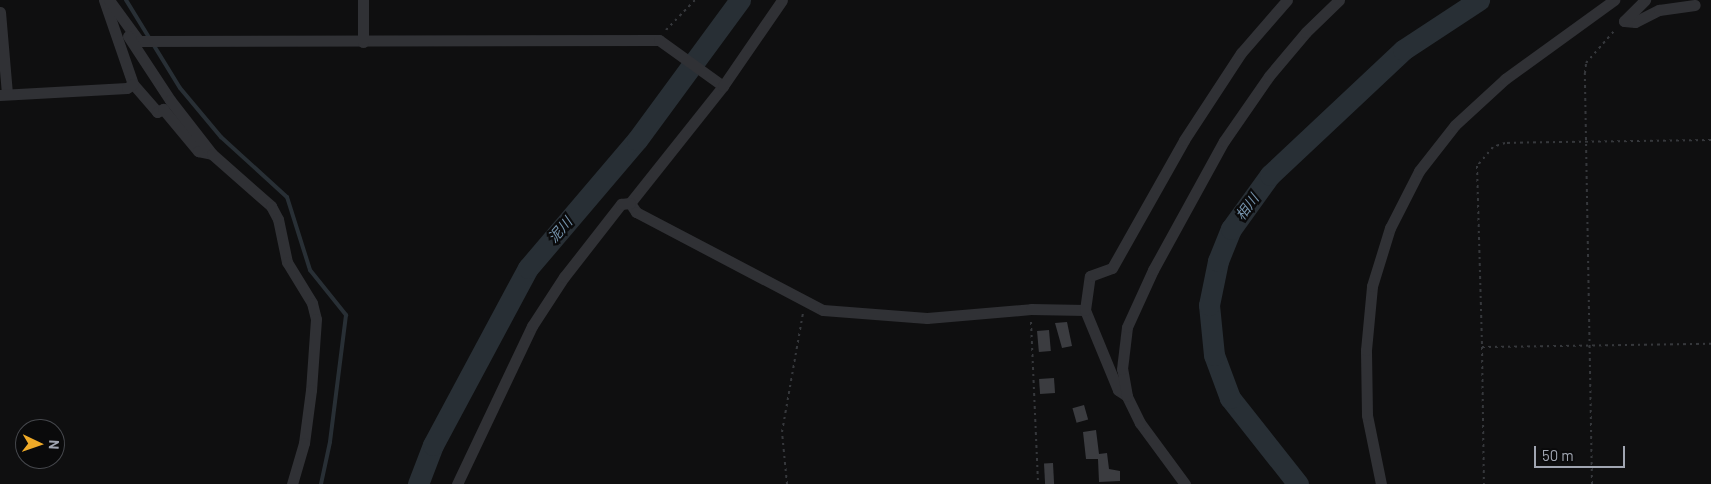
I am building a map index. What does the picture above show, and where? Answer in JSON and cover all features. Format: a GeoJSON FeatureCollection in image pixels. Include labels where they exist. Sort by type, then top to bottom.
{"type":"FeatureCollection","features":[{"type":"Feature","properties":{"kind":"street"},"geometry":{"type":"LineString","coordinates":[[106,0],[140,41],[661,42],[719,84]]}},
{"type":"Feature","properties":{"kind":"street"},"geometry":{"type":"LineString","coordinates":[[106,0],[134,84],[157,112],[162,109],[198,151],[212,154]]}},
{"type":"Feature","properties":{"kind":"street"},"geometry":{"type":"LineString","coordinates":[[106,0],[170,100],[212,154],[271,206],[278,219],[286,262],[312,303],[316,319],[304,443],[292,484]]}},
{"type":"Feature","properties":{"kind":"street"},"geometry":{"type":"LineString","coordinates":[[363,0],[363,42]]}},
{"type":"Feature","properties":{"kind":"street"},"geometry":{"type":"LineString","coordinates":[[457,484],[532,326],[564,277],[621,204],[630,203],[782,0]]}},
{"type":"Feature","properties":{"kind":"street"},"geometry":{"type":"LineString","coordinates":[[1127,396],[1118,390],[1085,310],[1090,276],[1112,268],[1184,140],[1241,53],[1287,0]]}},
{"type":"Feature","properties":{"kind":"street"},"geometry":{"type":"LineString","coordinates":[[1185,484],[1140,423],[1127,396],[1122,369],[1127,327],[1153,270],[1224,141],[1258,92],[1306,32],[1339,0]]}},
{"type":"Feature","properties":{"kind":"street"},"geometry":{"type":"LineString","coordinates":[[1381,484],[1367,415],[1366,350],[1372,286],[1390,228],[1419,171],[1455,125],[1505,79],[1614,0]]}},
{"type":"Feature","properties":{"kind":"street"},"geometry":{"type":"LineString","coordinates":[[1624,21],[1645,0]]}},
{"type":"Feature","properties":{"kind":"street"},"geometry":{"type":"LineString","coordinates":[[1624,21],[1635,22],[1659,10],[1695,5]]}},
{"type":"Feature","properties":{"kind":"street"},"geometry":{"type":"LineString","coordinates":[[0,12],[3,94],[127,88],[134,84]]}},
{"type":"Feature","properties":{"kind":"street"},"geometry":{"type":"LineString","coordinates":[[630,203],[636,212],[823,310],[927,318],[1030,309],[1085,310]]}},
{"type":"Feature","properties":{"kind":"path"},"geometry":{"type":"LineString","coordinates":[[661,42],[694,0]]}},
{"type":"Feature","properties":{"kind":"path"},"geometry":{"type":"LineString","coordinates":[[1592,484],[1585,142],[1586,63],[1624,21]]}},
{"type":"Feature","properties":{"kind":"path"},"geometry":{"type":"LineString","coordinates":[[1484,484],[1477,166],[1493,147],[1505,143],[1711,140]]}},
{"type":"Feature","properties":{"kind":"path"},"geometry":{"type":"LineString","coordinates":[[786,484],[782,432],[784,414],[807,301]]}},
{"type":"Feature","properties":{"kind":"path"},"geometry":{"type":"LineString","coordinates":[[1030,309],[1038,484]]}},
{"type":"Feature","properties":{"kind":"path"},"geometry":{"type":"LineString","coordinates":[[1482,347],[1711,344]]}},
{"type":"Feature","properties":{"kind":"building"},"geometry":{"type":"Polygon","coordinates":[[[1067,322],[1072,346],[1062,348],[1055,323],[1067,322]]]}},
{"type":"Feature","properties":{"kind":"building"},"geometry":{"type":"Polygon","coordinates":[[[1049,330],[1051,351],[1039,352],[1037,331],[1049,330]]]}},
{"type":"Feature","properties":{"kind":"building"},"geometry":{"type":"Polygon","coordinates":[[[1054,378],[1055,393],[1040,394],[1039,379],[1054,378]]]}},
{"type":"Feature","properties":{"kind":"building"},"geometry":{"type":"Polygon","coordinates":[[[1084,405],[1088,419],[1077,423],[1072,408],[1084,405]]]}},
{"type":"Feature","properties":{"kind":"building"},"geometry":{"type":"Polygon","coordinates":[[[1096,430],[1099,454],[1107,453],[1109,469],[1120,471],[1120,481],[1099,482],[1098,459],[1086,459],[1083,432],[1096,430]]]}},
{"type":"Feature","properties":{"kind":"building"},"geometry":{"type":"Polygon","coordinates":[[[1044,463],[1053,463],[1054,484],[1045,484],[1044,463]]]}},
{"type":"Feature","properties":{"kind":"waterway"},"geometry":{"type":"LineString","coordinates":[[126,0],[180,88],[221,137],[287,197],[310,270],[346,315],[330,442],[321,484]]}},
{"type":"Feature","properties":{"kind":"waterway","name":"泥川"},"geometry":{"type":"LineString","coordinates":[[418,484],[433,445],[528,268],[637,140],[740,0]]}},
{"type":"Feature","properties":{"kind":"waterway","name":"相川"},"geometry":{"type":"LineString","coordinates":[[1298,484],[1230,398],[1214,355],[1209,305],[1218,261],[1231,229],[1270,175],[1403,50],[1479,0]]}}]}
